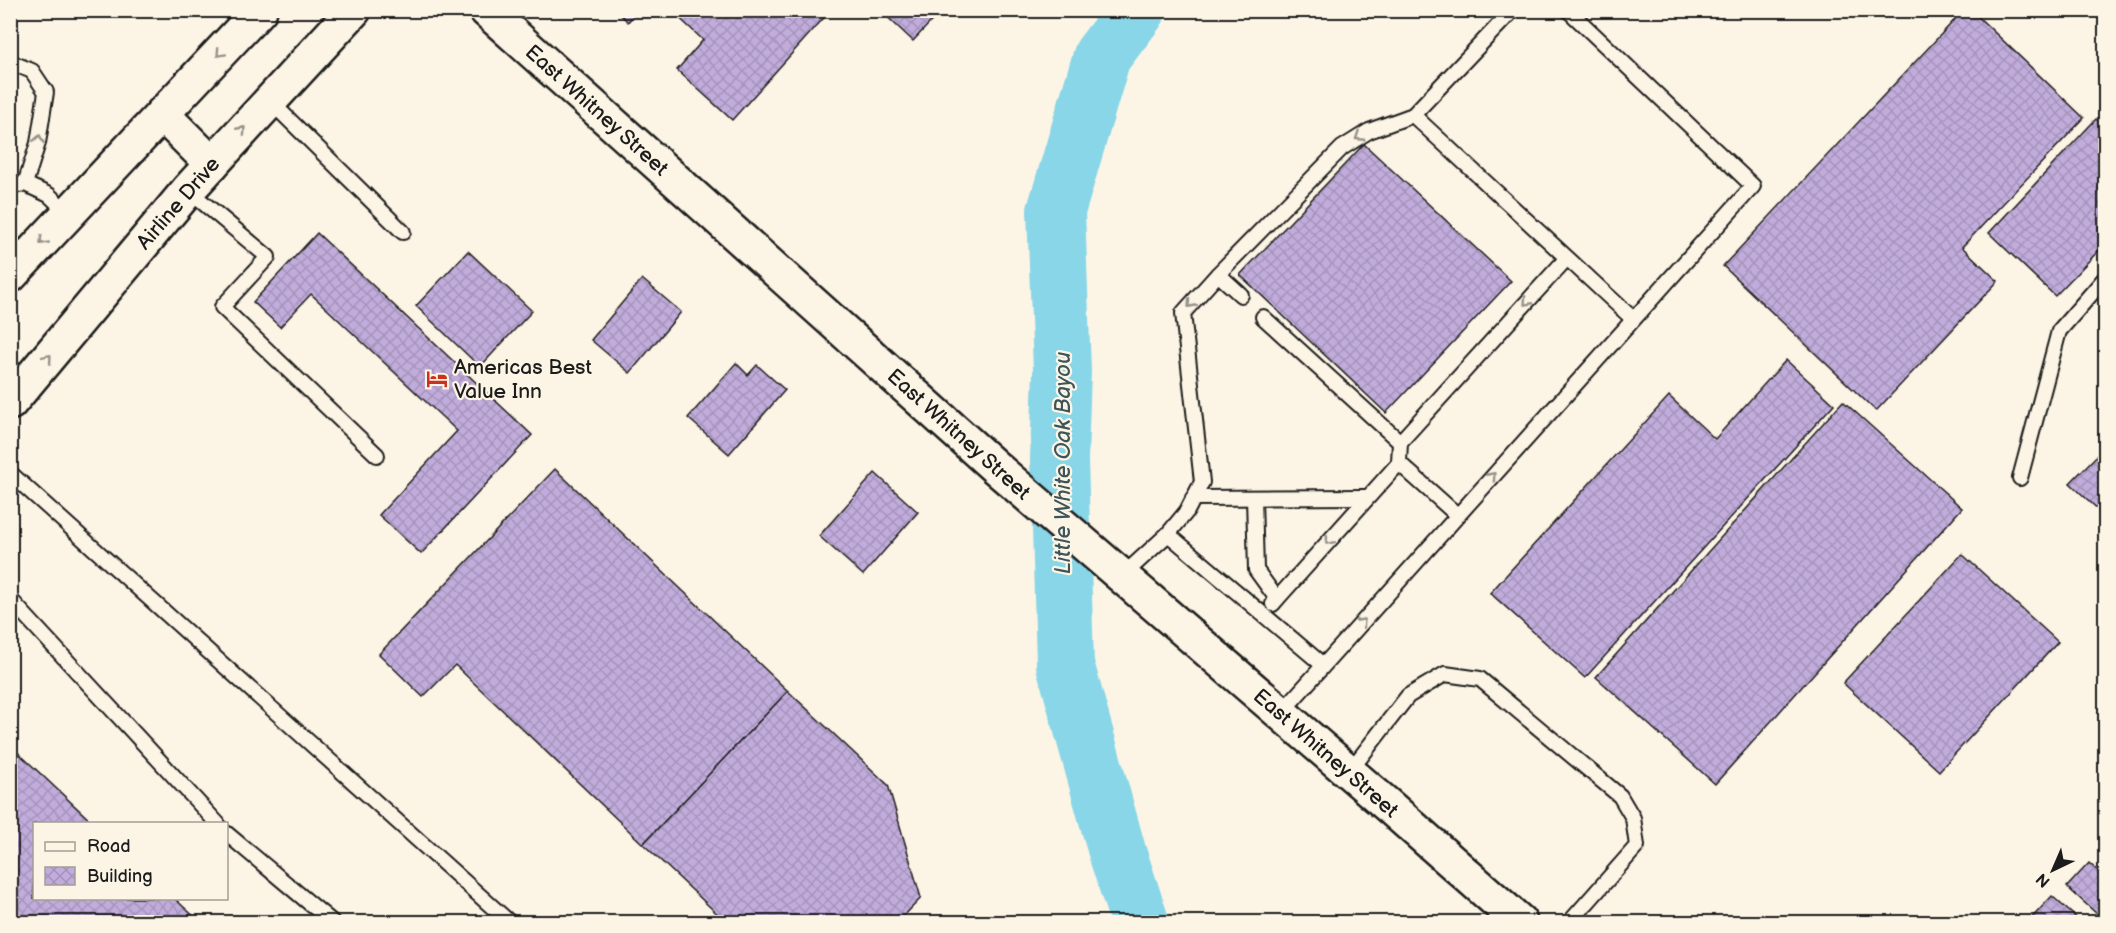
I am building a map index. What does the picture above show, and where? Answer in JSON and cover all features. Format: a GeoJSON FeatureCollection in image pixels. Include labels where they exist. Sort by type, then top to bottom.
{"type":"FeatureCollection","features":[{"type":"Feature","properties":{"kind":"street"},"geometry":{"type":"LineString","coordinates":[[10,276],[260,10]]}},
{"type":"Feature","properties":{"kind":"street","name":"Airline Drive"},"geometry":{"type":"LineString","coordinates":[[10,404],[188,190],[354,10]]}},
{"type":"Feature","properties":{"kind":"street","name":"East Whitney Street"},"geometry":{"type":"LineString","coordinates":[[486,10],[994,467],[1520,922]]}},
{"type":"Feature","properties":{"kind":"street"},"geometry":{"type":"LineString","coordinates":[[162,114],[212,164]]}},
{"type":"Feature","properties":{"kind":"lane"},"geometry":{"type":"LineString","coordinates":[[1131,585],[1187,511],[1202,482],[1183,313],[1218,274],[1342,148],[1369,131],[1413,115],[1513,10]]}},
{"type":"Feature","properties":{"kind":"lane"},"geometry":{"type":"LineString","coordinates":[[1281,714],[1753,186],[1568,10]]}},
{"type":"Feature","properties":{"kind":"lane"},"geometry":{"type":"LineString","coordinates":[[10,62],[32,71],[46,92],[38,143],[25,184]]}},
{"type":"Feature","properties":{"kind":"lane"},"geometry":{"type":"LineString","coordinates":[[269,100],[403,232]]}},
{"type":"Feature","properties":{"kind":"lane"},"geometry":{"type":"LineString","coordinates":[[1413,115],[1633,319]]}},
{"type":"Feature","properties":{"kind":"lane"},"geometry":{"type":"LineString","coordinates":[[10,186],[25,184],[49,195],[69,214]]}},
{"type":"Feature","properties":{"kind":"lane"},"geometry":{"type":"LineString","coordinates":[[188,190],[268,257],[222,307],[377,455]]}},
{"type":"Feature","properties":{"kind":"lane"},"geometry":{"type":"LineString","coordinates":[[1264,614],[1399,463],[1400,442],[1566,259]]}},
{"type":"Feature","properties":{"kind":"lane"},"geometry":{"type":"LineString","coordinates":[[1218,274],[1241,295]]}},
{"type":"Feature","properties":{"kind":"lane"},"geometry":{"type":"LineString","coordinates":[[2020,478],[2059,330],[2106,277]]}},
{"type":"Feature","properties":{"kind":"lane"},"geometry":{"type":"LineString","coordinates":[[1263,316],[1400,442]]}},
{"type":"Feature","properties":{"kind":"lane"},"geometry":{"type":"LineString","coordinates":[[1399,463],[1457,515]]}},
{"type":"Feature","properties":{"kind":"lane"},"geometry":{"type":"LineString","coordinates":[[10,473],[509,922]]}},
{"type":"Feature","properties":{"kind":"lane"},"geometry":{"type":"LineString","coordinates":[[1193,498],[1367,497]]}},
{"type":"Feature","properties":{"kind":"lane"},"geometry":{"type":"LineString","coordinates":[[1254,498],[1256,570],[1277,599]]}},
{"type":"Feature","properties":{"kind":"lane"},"geometry":{"type":"LineString","coordinates":[[1168,534],[1323,665]]}},
{"type":"Feature","properties":{"kind":"lane"},"geometry":{"type":"LineString","coordinates":[[10,599],[216,822]]}},
{"type":"Feature","properties":{"kind":"lane"},"geometry":{"type":"LineString","coordinates":[[1349,772],[1408,696],[1445,674],[1480,679],[1620,796],[1633,818],[1637,846],[1570,922]]}},
{"type":"Feature","properties":{"kind":"lane"},"geometry":{"type":"LineString","coordinates":[[228,835],[332,922]]}},
{"type":"Feature","properties":{"kind":"building"},"geometry":{"type":"Polygon","coordinates":[[[616,10],[638,10],[628,22],[616,10]]]}},
{"type":"Feature","properties":{"kind":"building"},"geometry":{"type":"Polygon","coordinates":[[[671,10],[831,10],[732,120],[677,70],[703,40],[671,10]]]}},
{"type":"Feature","properties":{"kind":"building"},"geometry":{"type":"Polygon","coordinates":[[[880,10],[942,10],[913,41],[880,10]]]}},
{"type":"Feature","properties":{"kind":"building"},"geometry":{"type":"Polygon","coordinates":[[[1964,10],[1971,10],[2084,118],[1962,247],[1998,281],[1876,411],[1723,266],[1964,10]]]}},
{"type":"Feature","properties":{"kind":"building"},"geometry":{"type":"Polygon","coordinates":[[[2096,119],[2106,128],[2106,243],[2055,296],[1989,233],[2096,119]]]}},
{"type":"Feature","properties":{"kind":"building"},"geometry":{"type":"Polygon","coordinates":[[[1364,144],[1511,281],[1386,413],[1240,275],[1364,144]]]}},
{"type":"Feature","properties":{"kind":"building","name":"Americas Best Value Inn"},"geometry":{"type":"Polygon","coordinates":[[[317,233],[532,435],[421,554],[379,515],[457,431],[311,294],[280,327],[253,302],[317,233]]]}},
{"type":"Feature","properties":{"kind":"building"},"geometry":{"type":"Polygon","coordinates":[[[468,251],[532,311],[480,367],[416,306],[468,251]]]}},
{"type":"Feature","properties":{"kind":"building"},"geometry":{"type":"Polygon","coordinates":[[[642,279],[681,312],[630,373],[591,340],[642,279]]]}},
{"type":"Feature","properties":{"kind":"building"},"geometry":{"type":"Polygon","coordinates":[[[1786,360],[1834,404],[1585,678],[1490,593],[1669,396],[1715,439],[1786,360]]]}},
{"type":"Feature","properties":{"kind":"building"},"geometry":{"type":"Polygon","coordinates":[[[736,363],[748,375],[757,365],[785,390],[729,454],[688,418],[736,363]]]}},
{"type":"Feature","properties":{"kind":"building"},"geometry":{"type":"Polygon","coordinates":[[[1843,401],[1962,508],[1715,784],[1596,677],[1843,401]]]}},
{"type":"Feature","properties":{"kind":"building"},"geometry":{"type":"Polygon","coordinates":[[[2106,446],[2106,517],[2070,483],[2106,446]]]}},
{"type":"Feature","properties":{"kind":"building"},"geometry":{"type":"Polygon","coordinates":[[[555,469],[788,691],[643,844],[455,665],[423,697],[379,654],[555,469]]]}},
{"type":"Feature","properties":{"kind":"building"},"geometry":{"type":"Polygon","coordinates":[[[875,473],[918,512],[863,575],[819,536],[875,473]]]}},
{"type":"Feature","properties":{"kind":"building"},"geometry":{"type":"Polygon","coordinates":[[[1962,554],[2058,642],[1939,771],[1843,683],[1962,554]]]}},
{"type":"Feature","properties":{"kind":"building"},"geometry":{"type":"Polygon","coordinates":[[[788,691],[888,785],[921,898],[898,922],[726,922],[643,844],[788,691]]]}},
{"type":"Feature","properties":{"kind":"building"},"geometry":{"type":"Polygon","coordinates":[[[10,745],[92,822],[33,822],[33,900],[176,900],[200,922],[10,922],[10,745]]]}},
{"type":"Feature","properties":{"kind":"building"},"geometry":{"type":"Polygon","coordinates":[[[2089,863],[2099,872],[2106,865],[2106,922],[2067,887],[2089,863]]]}},
{"type":"Feature","properties":{"kind":"building"},"geometry":{"type":"Polygon","coordinates":[[[2052,896],[2081,922],[2028,922],[2052,896]]]}},
{"type":"Feature","properties":{"kind":"waterway","name":"Little White Oak Bayou"},"geometry":{"type":"LineString","coordinates":[[1137,10],[1102,56],[1056,211],[1062,371],[1059,459],[1065,664],[1118,855],[1140,922]]}},
{"type":"Feature","properties":{"kind":"place","name":"Americas Best Value Inn"},"geometry":{"type":"Point","coordinates":[437,379]}}]}
